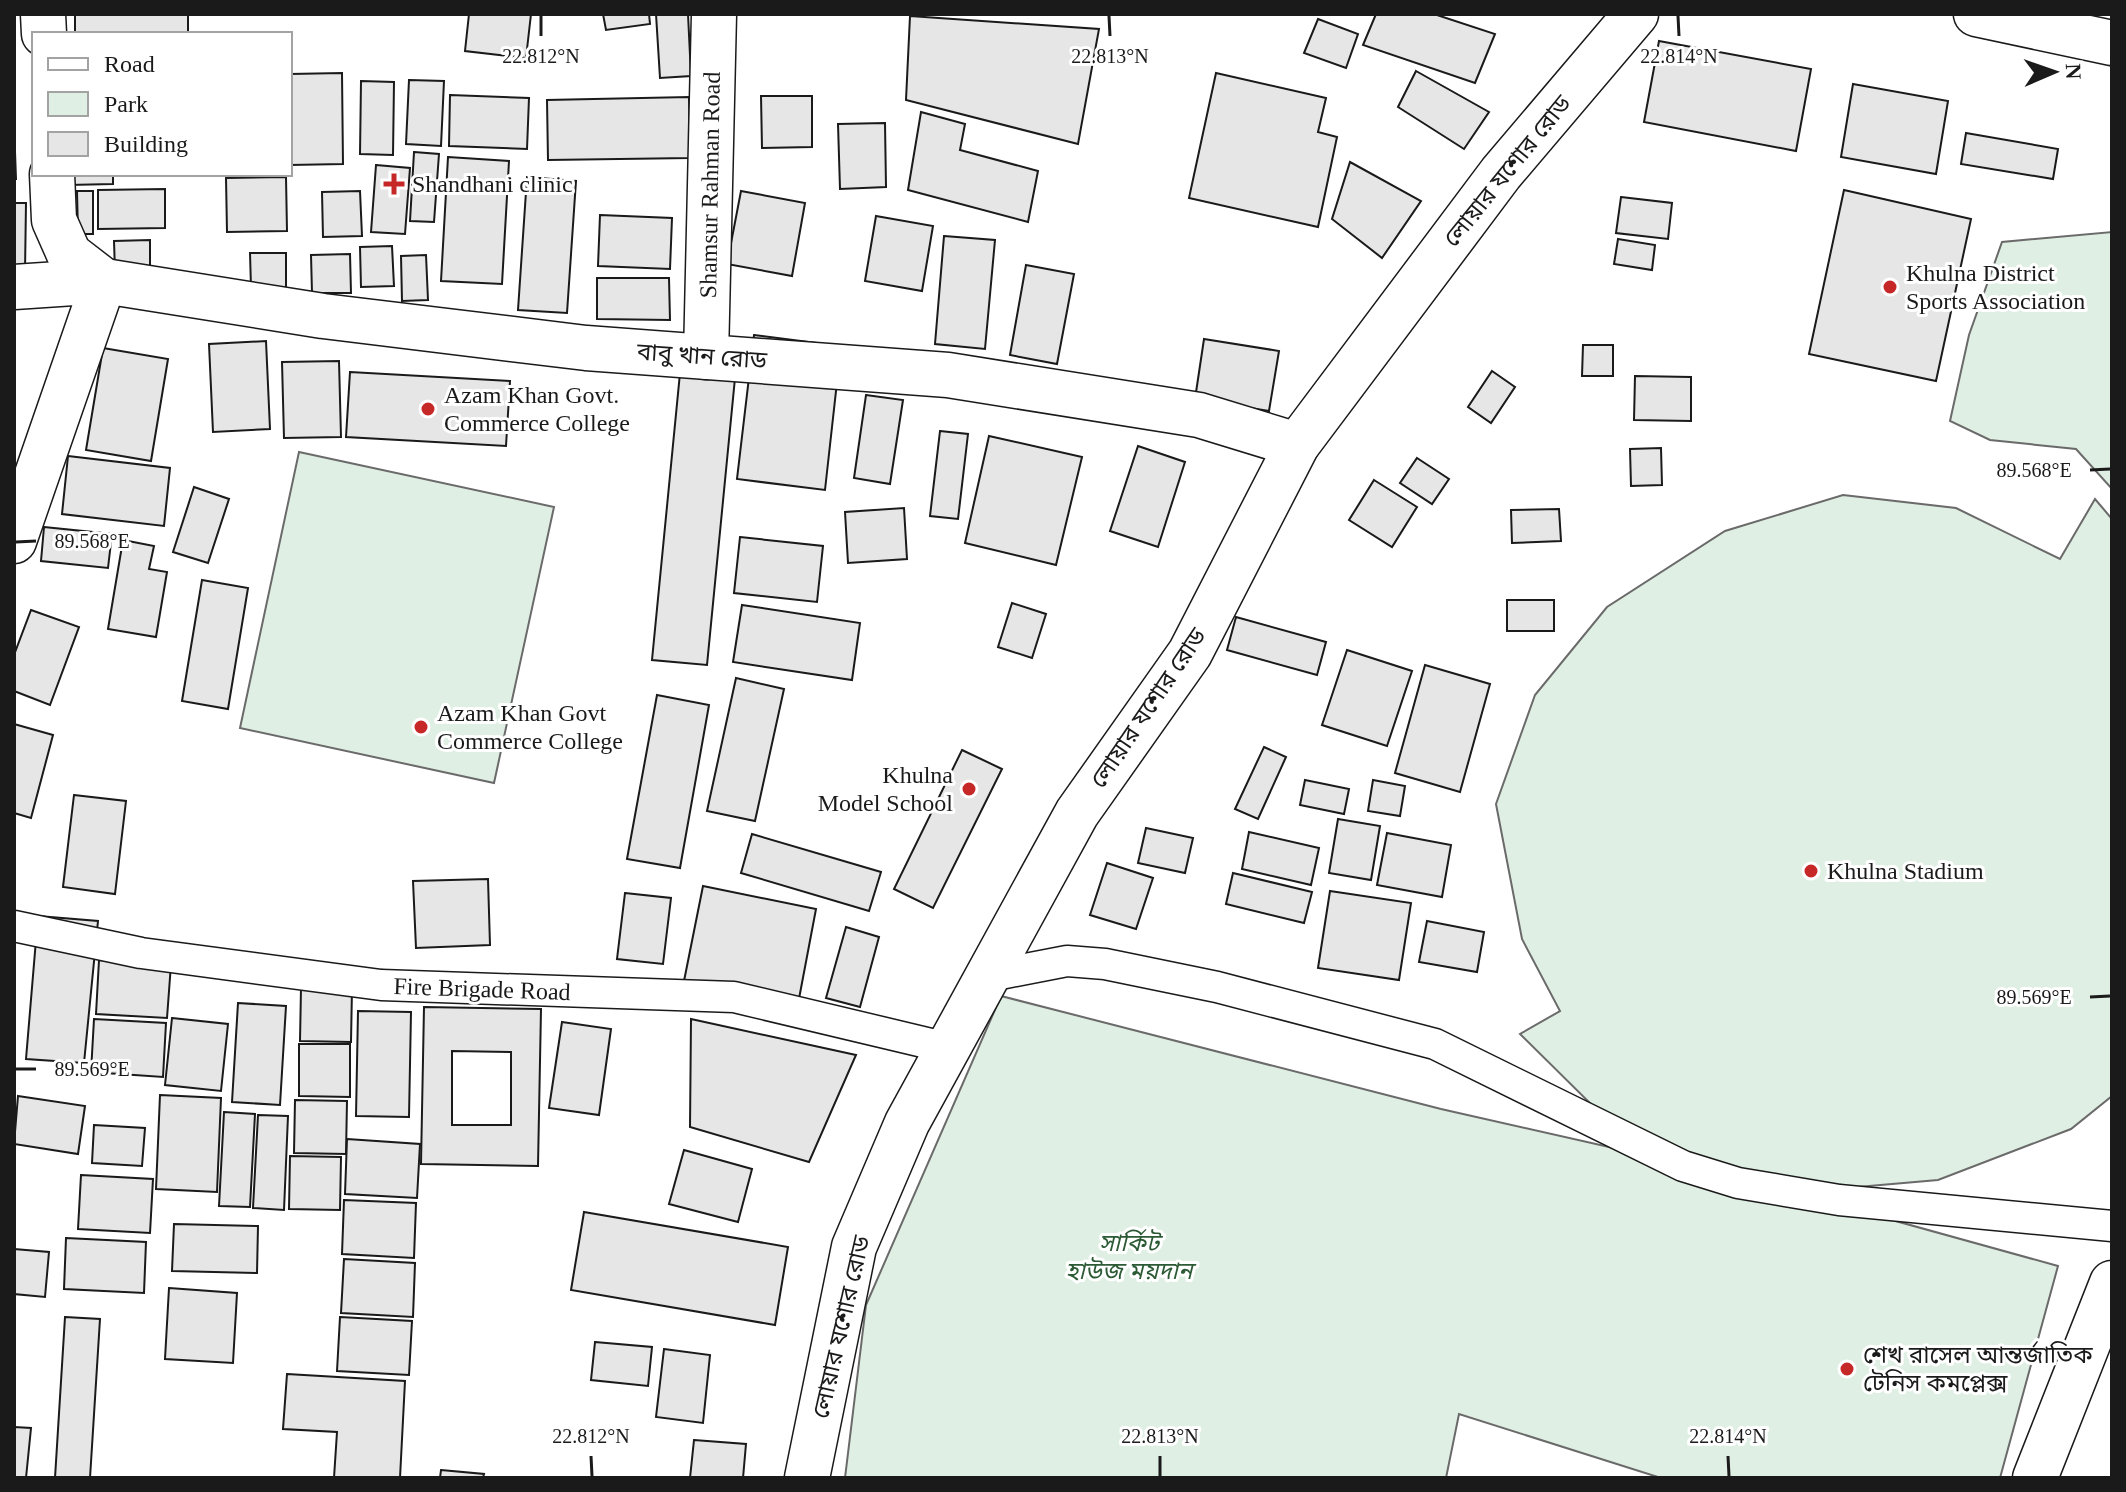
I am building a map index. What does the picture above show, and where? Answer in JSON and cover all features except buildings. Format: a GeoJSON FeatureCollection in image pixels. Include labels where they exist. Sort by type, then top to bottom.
{"type":"FeatureCollection","features":[{"type":"Feature","properties":{"kind":"street","name":"Shamsur Rahman Road"},"geometry":{"type":"LineString","coordinates":[[706,357],[714,14]]}},
{"type":"Feature","properties":{"kind":"street","name":"লোয়ার যশোর রোড"},"geometry":{"type":"LineString","coordinates":[[807,1478],[854,1247],[907,1123],[1077,813],[1190,653],[1297,445],[1501,173],[1636,14]]}},
{"type":"Feature","properties":{"kind":"street"},"geometry":{"type":"LineString","coordinates":[[1976,14],[2112,43]]}},
{"type":"Feature","properties":{"kind":"street"},"geometry":{"type":"LineString","coordinates":[[14,541],[104,281],[69,254],[54,220],[52,176]]}},
{"type":"Feature","properties":{"kind":"street","name":"বাবু খান রোড"},"geometry":{"type":"LineString","coordinates":[[14,287],[104,281],[338,318],[586,348],[948,375],[1199,415],[1297,445]]}},
{"type":"Feature","properties":{"kind":"street","name":"Fire Brigade Road"},"geometry":{"type":"LineString","coordinates":[[14,926],[141,953],[381,985],[734,997],[948,1048]]}},
{"type":"Feature","properties":{"kind":"street"},"geometry":{"type":"LineString","coordinates":[[990,969],[1005,973],[1067,961],[1105,964],[1217,987],[1435,1044],[1671,1161],[1738,1183],[1839,1200],[2112,1226]]}},
{"type":"Feature","properties":{"kind":"street"},"geometry":{"type":"LineString","coordinates":[[2035,1478],[2112,1283]]}},
{"type":"Feature","properties":{"kind":"green space"},"geometry":{"type":"Polygon","coordinates":[[[2112,232],[2112,489],[2076,449],[1990,440],[1950,421],[1969,335],[2002,242],[2112,232]]]}},
{"type":"Feature","properties":{"kind":"green space","name":"Azam Khan Govt Commerce College"},"geometry":{"type":"Polygon","coordinates":[[[299,452],[554,507],[494,783],[240,728],[299,452]]]}},
{"type":"Feature","properties":{"kind":"green space","name":"সার্কিট হাউজ ময়দান"},"geometry":{"type":"Polygon","coordinates":[[[1843,495],[1956,508],[2060,559],[2095,499],[2112,519],[2112,1096],[2071,1129],[1938,1180],[1823,1190],[1737,1177],[2058,1266],[2000,1478],[1661,1478],[1459,1414],[1446,1478],[845,1478],[866,1305],[1001,996],[1441,1109],[1702,1168],[1606,1119],[1520,1034],[1560,1011],[1522,939],[1496,804],[1535,695],[1607,607],[1725,531],[1843,495]]]}},
{"type":"Feature","properties":{"kind":"place","name":"Shandhani clinic"},"geometry":{"type":"Point","coordinates":[394,184]}},
{"type":"Feature","properties":{"kind":"place","name":"Khulna District Sports Association"},"geometry":{"type":"Point","coordinates":[1890,287]}},
{"type":"Feature","properties":{"kind":"place","name":"Azam Khan Govt. Commerce College"},"geometry":{"type":"Point","coordinates":[428,409]}},
{"type":"Feature","properties":{"kind":"place","name":"Azam Khan Govt Commerce College"},"geometry":{"type":"Point","coordinates":[421,727]}},
{"type":"Feature","properties":{"kind":"place","name":"Khulna Model School"},"geometry":{"type":"Point","coordinates":[969,789]}},
{"type":"Feature","properties":{"kind":"place","name":"Khulna Stadium"},"geometry":{"type":"Point","coordinates":[1811,871]}},
{"type":"Feature","properties":{"kind":"place","name":"শেখ রাসেল আন্তর্জাতিক টেনিস কমপ্লেক্স"},"geometry":{"type":"Point","coordinates":[1847,1369]}}]}
